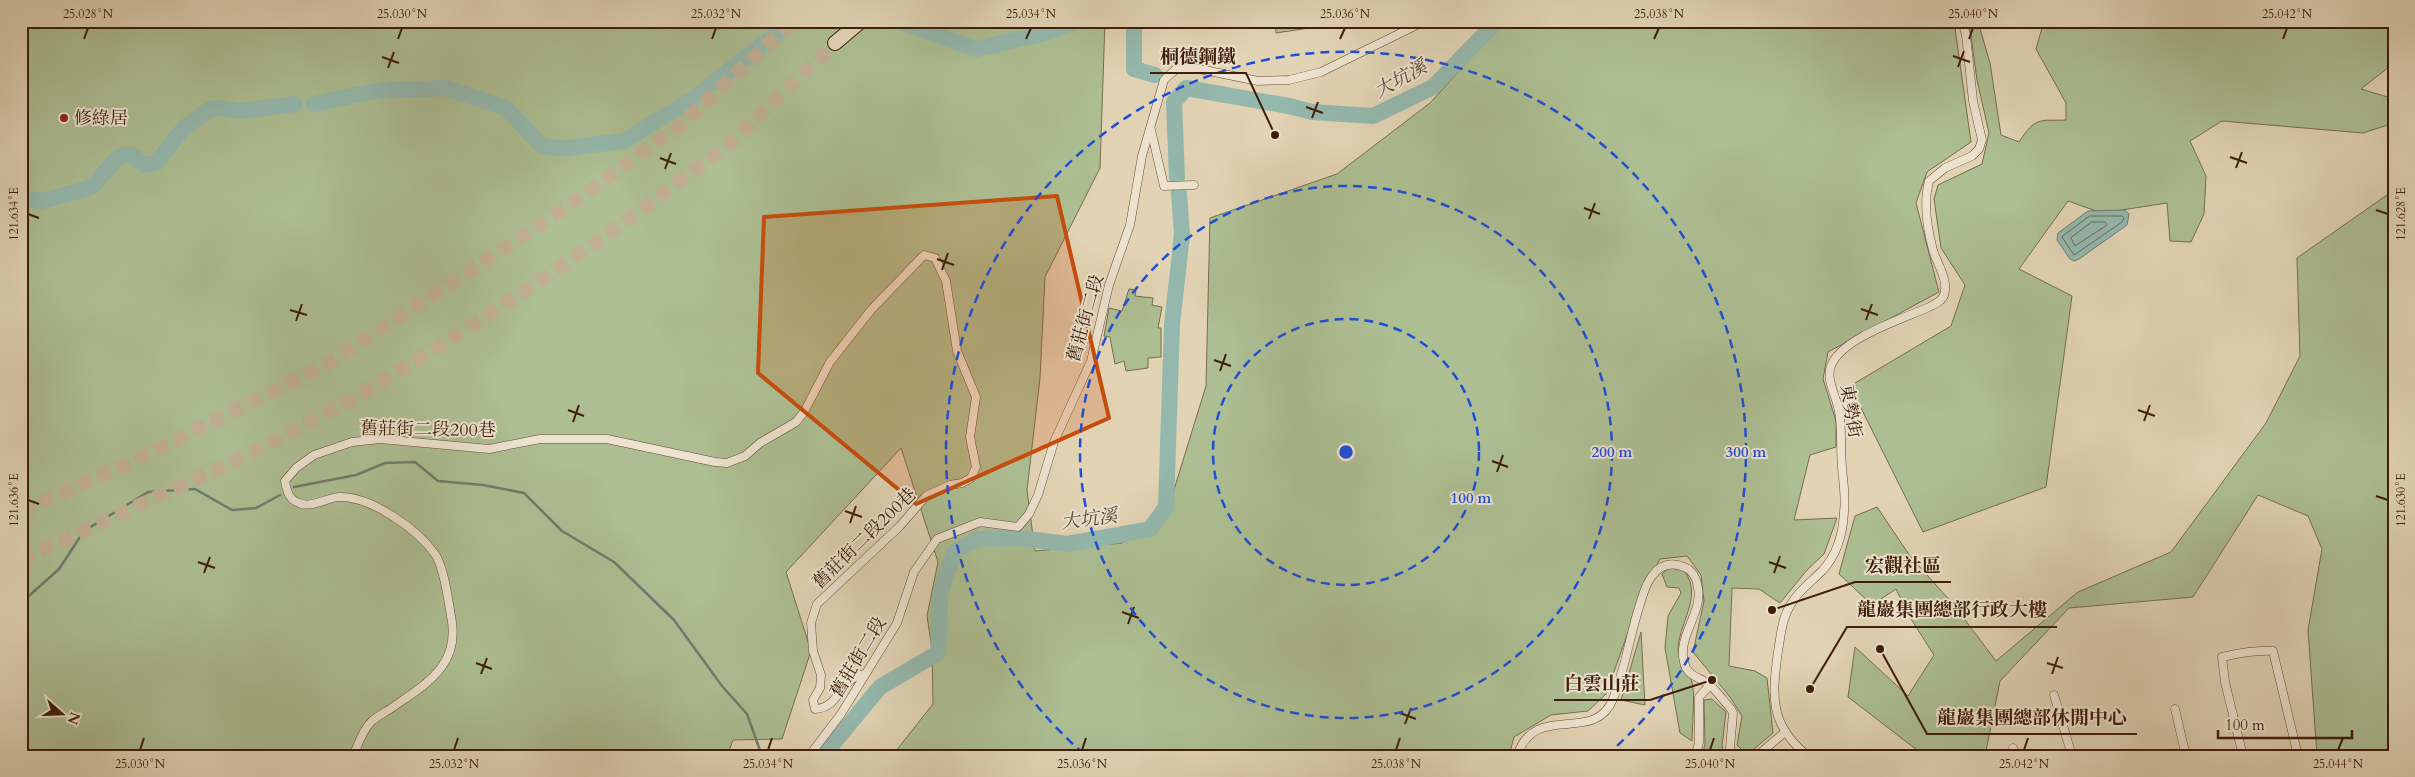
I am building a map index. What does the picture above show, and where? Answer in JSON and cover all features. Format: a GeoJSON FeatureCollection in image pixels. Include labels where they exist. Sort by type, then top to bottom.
{"type":"FeatureCollection","features":[{"type":"Feature","properties":{"kind":"highway"},"geometry":{"type":"LineString","coordinates":[[835,43],[861,21]]}},
{"type":"Feature","properties":{"kind":"street","name":"舊莊街二段"},"geometry":{"type":"LineString","coordinates":[[809,756],[841,714],[897,623],[914,572],[937,539],[980,522],[1018,527],[1029,514],[1038,495],[1057,435],[1092,361],[1109,285],[1130,226],[1142,156],[1164,80],[1176,69],[1199,69],[1258,81],[1290,80],[1321,72],[1425,21]]}},
{"type":"Feature","properties":{"kind":"street","name":"東勢街"},"geometry":{"type":"LineString","coordinates":[[1808,756],[1785,732],[1774,698],[1774,677],[1783,618],[1802,588],[1823,570],[1834,554],[1844,512],[1842,430],[1830,382],[1830,367],[1836,357],[1853,342],[1929,307],[1940,301],[1944,295],[1945,282],[1933,250],[1927,222],[1929,181],[1945,168],[1972,156],[1979,149],[1982,140],[1974,101],[1966,35],[1962,21]]}},
{"type":"Feature","properties":{"kind":"street"},"geometry":{"type":"LineString","coordinates":[[1150,128],[1164,186],[1194,185]]}},
{"type":"Feature","properties":{"kind":"street","name":"舊莊街二段200巷"},"geometry":{"type":"LineString","coordinates":[[353,756],[370,722],[421,686],[444,666],[452,649],[454,633],[436,555],[413,530],[398,518],[364,503],[339,497],[315,504],[302,504],[294,500],[288,494],[285,481],[296,468],[314,455],[352,442],[380,439],[489,449],[540,439],[607,440],[727,463],[745,456],[760,442],[796,422],[804,412],[830,362],[872,310],[924,255],[935,258],[946,281],[957,351],[976,397],[970,437],[976,467],[972,478],[926,496],[900,526],[817,604],[812,623],[813,652],[821,675],[820,688],[813,700],[814,710],[823,709],[833,703],[854,678],[866,673]]}},
{"type":"Feature","properties":{"kind":"street"},"geometry":{"type":"LineString","coordinates":[[1517,756],[1522,742],[1539,728],[1587,722],[1603,714],[1613,701],[1644,592],[1652,576],[1667,564],[1675,563],[1688,568],[1696,579],[1699,590],[1698,600],[1684,643],[1683,661],[1689,673],[1710,685],[1733,713],[1730,748],[1734,756]]}},
{"type":"Feature","properties":{"kind":"street"},"geometry":{"type":"LineString","coordinates":[[2243,756],[2225,682],[2222,657],[2264,650],[2272,651],[2298,756]]}},
{"type":"Feature","properties":{"kind":"street"},"geometry":{"type":"LineString","coordinates":[[1695,756],[1699,743],[1699,697],[1710,685]]}},
{"type":"Feature","properties":{"kind":"street"},"geometry":{"type":"LineString","coordinates":[[2054,694],[2072,756]]}},
{"type":"Feature","properties":{"kind":"street"},"geometry":{"type":"LineString","coordinates":[[2175,709],[2186,756]]}},
{"type":"Feature","properties":{"kind":"street"},"geometry":{"type":"LineString","coordinates":[[1757,756],[1785,732]]}},
{"type":"Feature","properties":{"kind":"highlighted area"},"geometry":{"type":"Polygon","coordinates":[[[1057,196],[1109,418],[916,504],[758,373],[764,217],[1057,196]]]}},
{"type":"Feature","properties":{"kind":"green space"},"geometry":{"type":"Polygon","coordinates":[[[21,21],[1105,21],[1100,168],[1045,277],[1040,378],[1027,490],[1035,551],[1122,543],[1168,509],[1206,386],[1210,218],[1337,174],[1430,103],[1482,46],[1498,21],[1954,21],[1971,142],[1927,172],[1916,203],[1939,292],[1828,352],[1823,379],[1836,421],[1836,447],[1810,455],[1794,520],[1837,518],[1824,554],[1807,570],[1780,603],[1759,589],[1732,588],[1729,666],[1755,671],[1767,678],[1773,733],[1747,755],[1737,745],[1742,716],[1730,697],[1693,652],[1704,601],[1701,575],[1687,556],[1660,559],[1641,596],[1606,694],[1588,711],[1551,715],[1514,737],[1509,756],[892,756],[933,704],[932,649],[927,616],[938,562],[901,448],[786,572],[811,651],[782,739],[733,740],[727,756],[21,756],[21,21]]]}},
{"type":"Feature","properties":{"kind":"green space"},"geometry":{"type":"Polygon","coordinates":[[[1275,21],[1330,21],[1329,25],[1276,33],[1275,21]]]}},
{"type":"Feature","properties":{"kind":"green space"},"geometry":{"type":"Polygon","coordinates":[[[1969,21],[1979,25],[1990,63],[2001,135],[2019,142],[2034,124],[2044,121],[2066,120],[2066,103],[2036,49],[2044,21],[2394,21],[2394,63],[2361,89],[2394,99],[2394,123],[2363,133],[2222,121],[2190,141],[2206,176],[2204,214],[2191,242],[2170,241],[2167,203],[2102,213],[2068,201],[2019,269],[2072,296],[2046,487],[1923,532],[1850,386],[1951,326],[1965,285],[1941,248],[1934,199],[1938,185],[1982,164],[1989,133],[1977,80],[1969,21]]]}},
{"type":"Feature","properties":{"kind":"green space"},"geometry":{"type":"Polygon","coordinates":[[[2394,190],[2394,756],[2317,756],[2308,630],[2322,549],[2308,516],[2258,495],[2193,597],[2069,608],[2000,681],[1985,756],[1916,756],[1917,750],[1848,697],[1855,647],[1908,696],[1934,655],[1911,619],[1896,589],[1872,605],[1839,574],[1855,516],[1877,507],[1910,556],[1953,604],[1996,661],[2078,592],[2171,552],[2266,423],[2300,356],[2297,258],[2394,190]]]}},
{"type":"Feature","properties":{"kind":"green space"},"geometry":{"type":"Polygon","coordinates":[[[1129,289],[1136,290],[1135,296],[1153,298],[1152,305],[1162,307],[1158,328],[1161,328],[1161,357],[1148,358],[1148,368],[1126,371],[1124,361],[1115,364],[1110,337],[1104,336],[1109,308],[1122,311],[1129,289]]]}},
{"type":"Feature","properties":{"kind":"green space"},"geometry":{"type":"Polygon","coordinates":[[[1681,567],[1688,576],[1691,586],[1690,606],[1680,637],[1678,651],[1690,675],[1692,684],[1694,700],[1692,741],[1680,733],[1665,648],[1668,616],[1681,593],[1679,588],[1667,587],[1662,574],[1669,568],[1681,567]]]}},
{"type":"Feature","properties":{"kind":"green space"},"geometry":{"type":"Polygon","coordinates":[[[1641,632],[1645,705],[1621,700],[1641,632]]]}},
{"type":"Feature","properties":{"kind":"green space"},"geometry":{"type":"Polygon","coordinates":[[[1712,699],[1726,712],[1722,746],[1725,756],[1702,756],[1705,744],[1704,700],[1712,699]]]}},
{"type":"Feature","properties":{"kind":"water"},"geometry":{"type":"Polygon","coordinates":[[[2125,210],[2129,214],[2127,225],[2079,259],[2074,261],[2070,259],[2057,240],[2058,233],[2088,211],[2125,210]]]}},
{"type":"Feature","properties":{"kind":"waterway"},"geometry":{"type":"LineString","coordinates":[[568,148],[624,141],[691,100],[793,21]]}},
{"type":"Feature","properties":{"kind":"waterway"},"geometry":{"type":"LineString","coordinates":[[898,21],[976,49],[1042,34],[1078,21]]}},
{"type":"Feature","properties":{"kind":"waterway"},"geometry":{"type":"LineString","coordinates":[[1134,21],[1134,69],[1155,75]]}},
{"type":"Feature","properties":{"kind":"waterway","name":"大坑溪"},"geometry":{"type":"LineString","coordinates":[[1177,178],[1174,102],[1186,88],[1289,106],[1312,112],[1373,116],[1433,87],[1497,21]]}},
{"type":"Feature","properties":{"kind":"waterway"},"geometry":{"type":"LineString","coordinates":[[314,104],[375,91],[446,88],[506,108],[542,146],[559,148]]}},
{"type":"Feature","properties":{"kind":"waterway"},"geometry":{"type":"LineString","coordinates":[[21,198],[42,201],[86,189],[94,185],[117,158],[124,155],[131,155],[145,165],[156,163],[184,128],[210,109],[218,108],[241,111],[295,104]]}},
{"type":"Feature","properties":{"kind":"waterway","name":"大坑溪"},"geometry":{"type":"LineString","coordinates":[[823,756],[880,687],[938,653],[940,594],[954,552],[978,539],[1019,538],[1067,544],[1150,529],[1166,507],[1172,324],[1182,235],[1179,193]]}},
{"type":"Feature","properties":{"kind":"waterway"},"geometry":{"type":"LineString","coordinates":[[294,487],[356,475],[385,463],[415,462],[438,481],[483,485],[524,493],[562,531],[614,562],[674,620],[722,686],[747,714],[762,756]]}},
{"type":"Feature","properties":{"kind":"waterway"},"geometry":{"type":"LineString","coordinates":[[21,603],[59,569],[84,531],[148,492],[195,489],[232,510],[256,508],[280,495]]}},
{"type":"Feature","properties":{"kind":"tunnel"},"geometry":{"type":"LineString","coordinates":[[21,511],[130,463],[329,363],[561,211],[683,123],[793,21]]}},
{"type":"Feature","properties":{"kind":"tunnel"},"geometry":{"type":"LineString","coordinates":[[21,560],[250,454],[351,400],[481,320],[588,248],[725,148],[835,43]]}},
{"type":"Feature","properties":{"kind":"place","name":"修綠居"},"geometry":{"type":"Point","coordinates":[64,118]}},
{"type":"Feature","properties":{"kind":"place","name":"桐德鋼鐵"},"geometry":{"type":"Point","coordinates":[1275,135]}},
{"type":"Feature","properties":{"kind":"place","name":"宏觀社區"},"geometry":{"type":"Point","coordinates":[1772,610]}},
{"type":"Feature","properties":{"kind":"place","name":"龍巖集團總部休閒中心"},"geometry":{"type":"Point","coordinates":[1880,649]}},
{"type":"Feature","properties":{"kind":"place","name":"白雲山莊"},"geometry":{"type":"Point","coordinates":[1712,680]}},
{"type":"Feature","properties":{"kind":"place","name":"龍巖集團總部行政大樓"},"geometry":{"type":"Point","coordinates":[1810,689]}}]}
